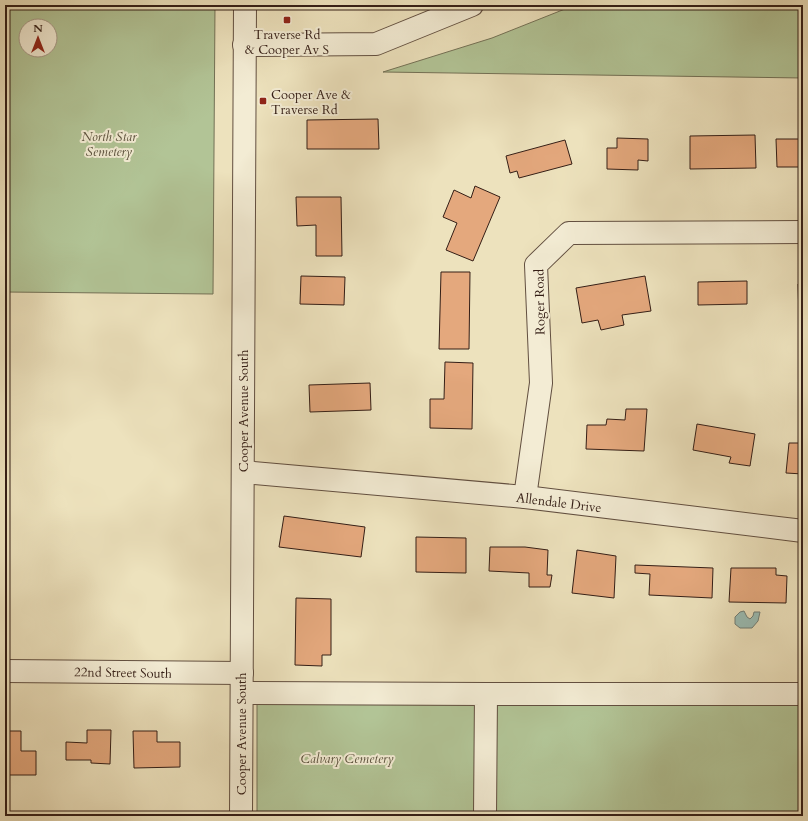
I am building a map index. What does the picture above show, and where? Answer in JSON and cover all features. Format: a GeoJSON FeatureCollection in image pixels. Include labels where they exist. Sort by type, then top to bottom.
{"type":"FeatureCollection","features":[{"type":"Feature","properties":{"kind":"street","name":"Cooper Avenue South"},"geometry":{"type":"LineString","coordinates":[[241,816],[245,5]]}},
{"type":"Feature","properties":{"kind":"street"},"geometry":{"type":"LineString","coordinates":[[244,45],[376,44],[472,5]]}},
{"type":"Feature","properties":{"kind":"street","name":"Roger Road"},"geometry":{"type":"LineString","coordinates":[[525,497],[541,383],[536,265],[569,233],[803,232]]}},
{"type":"Feature","properties":{"kind":"street","name":"Allendale Drive"},"geometry":{"type":"LineString","coordinates":[[243,472],[525,497],[803,532]]}},
{"type":"Feature","properties":{"kind":"street","name":"22nd Street South"},"geometry":{"type":"LineString","coordinates":[[5,671],[486,694],[803,694]]}},
{"type":"Feature","properties":{"kind":"street"},"geometry":{"type":"LineString","coordinates":[[486,694],[486,816]]}},
{"type":"Feature","properties":{"kind":"green space","name":"North Star Semetery"},"geometry":{"type":"Polygon","coordinates":[[[5,5],[215,5],[213,294],[5,292],[5,5]]]}},
{"type":"Feature","properties":{"kind":"green space"},"geometry":{"type":"Polygon","coordinates":[[[575,5],[803,5],[803,78],[383,72],[492,38],[575,5]]]}},
{"type":"Feature","properties":{"kind":"green space","name":"Calvary Cemetery"},"geometry":{"type":"Polygon","coordinates":[[[257,699],[803,705],[803,816],[257,816],[257,699]]]}},
{"type":"Feature","properties":{"kind":"water"},"geometry":{"type":"Polygon","coordinates":[[[744,611],[750,619],[754,612],[760,612],[758,621],[752,628],[740,628],[735,624],[735,617],[740,612],[744,611]]]}},
{"type":"Feature","properties":{"kind":"building"},"geometry":{"type":"Polygon","coordinates":[[[378,119],[379,149],[307,149],[307,120],[378,119]]]}},
{"type":"Feature","properties":{"kind":"building"},"geometry":{"type":"Polygon","coordinates":[[[755,135],[756,168],[690,169],[690,136],[755,135]]]}},
{"type":"Feature","properties":{"kind":"building"},"geometry":{"type":"Polygon","coordinates":[[[617,138],[648,139],[648,161],[638,160],[638,170],[607,169],[607,148],[617,148],[617,138]]]}},
{"type":"Feature","properties":{"kind":"building"},"geometry":{"type":"Polygon","coordinates":[[[776,139],[803,139],[803,167],[777,167],[776,139]]]}},
{"type":"Feature","properties":{"kind":"building"},"geometry":{"type":"Polygon","coordinates":[[[565,140],[572,164],[519,178],[517,171],[510,173],[506,156],[565,140]]]}},
{"type":"Feature","properties":{"kind":"building"},"geometry":{"type":"Polygon","coordinates":[[[475,186],[500,197],[473,261],[446,250],[457,223],[443,217],[454,190],[471,198],[475,186]]]}},
{"type":"Feature","properties":{"kind":"building"},"geometry":{"type":"Polygon","coordinates":[[[296,197],[341,197],[342,256],[316,256],[316,225],[297,226],[296,197]]]}},
{"type":"Feature","properties":{"kind":"building"},"geometry":{"type":"Polygon","coordinates":[[[441,272],[470,272],[469,349],[439,349],[441,272]]]}},
{"type":"Feature","properties":{"kind":"building"},"geometry":{"type":"Polygon","coordinates":[[[301,276],[345,277],[344,305],[300,304],[301,276]]]}},
{"type":"Feature","properties":{"kind":"building"},"geometry":{"type":"Polygon","coordinates":[[[645,276],[651,311],[622,315],[624,325],[601,330],[598,320],[582,323],[576,288],[645,276]]]}},
{"type":"Feature","properties":{"kind":"building"},"geometry":{"type":"Polygon","coordinates":[[[747,281],[747,304],[698,305],[698,282],[747,281]]]}},
{"type":"Feature","properties":{"kind":"building"},"geometry":{"type":"Polygon","coordinates":[[[798,284],[803,284],[803,318],[799,318],[798,284]]]}},
{"type":"Feature","properties":{"kind":"building"},"geometry":{"type":"Polygon","coordinates":[[[445,362],[473,363],[472,429],[430,428],[430,399],[444,399],[445,362]]]}},
{"type":"Feature","properties":{"kind":"building"},"geometry":{"type":"Polygon","coordinates":[[[370,383],[371,410],[310,412],[309,385],[370,383]]]}},
{"type":"Feature","properties":{"kind":"building"},"geometry":{"type":"Polygon","coordinates":[[[626,409],[647,409],[644,451],[586,449],[587,425],[606,425],[607,419],[625,420],[626,409]]]}},
{"type":"Feature","properties":{"kind":"building"},"geometry":{"type":"Polygon","coordinates":[[[697,424],[755,434],[750,466],[729,463],[731,457],[693,450],[697,424]]]}},
{"type":"Feature","properties":{"kind":"building"},"geometry":{"type":"Polygon","coordinates":[[[789,443],[803,443],[803,474],[786,473],[789,443]]]}},
{"type":"Feature","properties":{"kind":"building"},"geometry":{"type":"Polygon","coordinates":[[[284,516],[365,527],[361,557],[279,547],[284,516]]]}},
{"type":"Feature","properties":{"kind":"building"},"geometry":{"type":"Polygon","coordinates":[[[416,537],[466,538],[466,573],[416,572],[416,537]]]}},
{"type":"Feature","properties":{"kind":"building"},"geometry":{"type":"Polygon","coordinates":[[[490,547],[525,547],[548,550],[547,575],[552,575],[550,587],[529,587],[529,573],[489,571],[490,547]]]}},
{"type":"Feature","properties":{"kind":"building"},"geometry":{"type":"Polygon","coordinates":[[[577,550],[616,556],[614,598],[572,593],[577,550]]]}},
{"type":"Feature","properties":{"kind":"building"},"geometry":{"type":"Polygon","coordinates":[[[635,565],[713,568],[712,598],[649,595],[650,574],[635,573],[635,565]]]}},
{"type":"Feature","properties":{"kind":"building"},"geometry":{"type":"Polygon","coordinates":[[[731,568],[776,568],[776,575],[787,576],[786,603],[729,602],[731,568]]]}},
{"type":"Feature","properties":{"kind":"building"},"geometry":{"type":"Polygon","coordinates":[[[296,598],[331,599],[331,655],[322,655],[322,666],[295,665],[296,598]]]}},
{"type":"Feature","properties":{"kind":"building"},"geometry":{"type":"Polygon","coordinates":[[[87,730],[111,730],[110,764],[91,763],[91,760],[66,760],[66,742],[87,743],[87,730]]]}},
{"type":"Feature","properties":{"kind":"building"},"geometry":{"type":"Polygon","coordinates":[[[5,731],[21,731],[21,751],[36,751],[36,775],[5,775],[5,731]]]}},
{"type":"Feature","properties":{"kind":"building"},"geometry":{"type":"Polygon","coordinates":[[[133,731],[157,731],[157,742],[180,742],[180,767],[134,768],[133,731]]]}},
{"type":"Feature","properties":{"kind":"place","name":"Traverse Rd & Cooper Av S"},"geometry":{"type":"Point","coordinates":[287,20]}},
{"type":"Feature","properties":{"kind":"place","name":"Cooper Ave & Traverse Rd"},"geometry":{"type":"Point","coordinates":[263,101]}}]}
